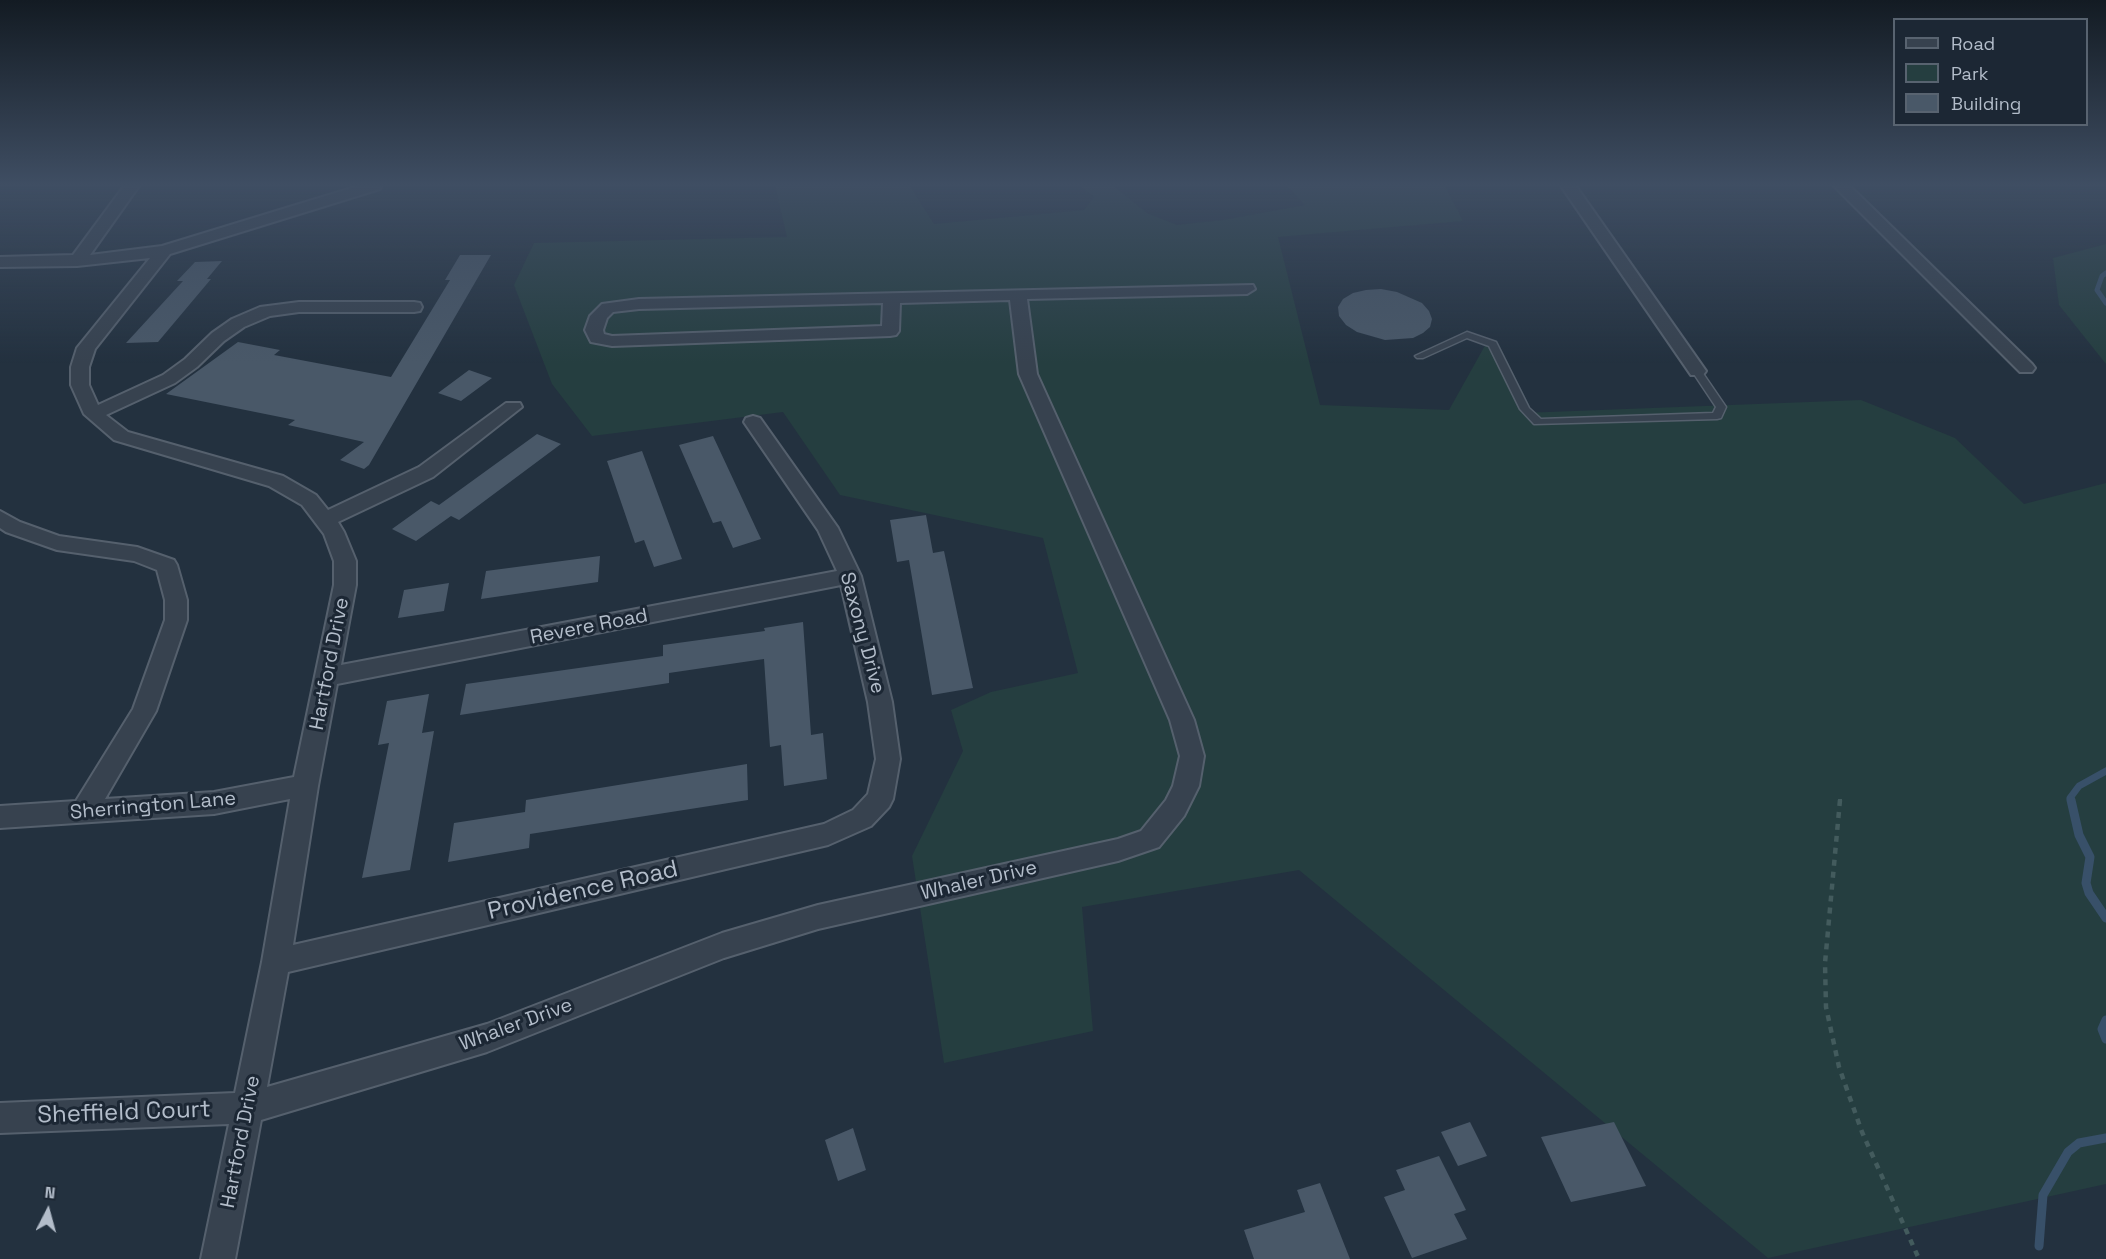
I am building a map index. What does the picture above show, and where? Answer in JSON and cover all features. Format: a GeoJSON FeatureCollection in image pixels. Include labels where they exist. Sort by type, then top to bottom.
{"type":"FeatureCollection","features":[{"type":"Feature","properties":{"kind":"street"},"geometry":{"type":"LineString","coordinates":[[76,261],[88,245]]}},
{"type":"Feature","properties":{"kind":"street"},"geometry":{"type":"LineString","coordinates":[[0,262],[76,261],[164,251],[184,245]]}},
{"type":"Feature","properties":{"kind":"street"},"geometry":{"type":"LineString","coordinates":[[1609,245],[1697,371]]}},
{"type":"Feature","properties":{"kind":"street"},"geometry":{"type":"LineString","coordinates":[[1901,245],[2026,368]]}},
{"type":"Feature","properties":{"kind":"street","name":"Hartford Drive"},"geometry":{"type":"LineString","coordinates":[[164,251],[86,348],[80,367],[80,385],[93,414],[121,436],[276,481],[309,500],[334,531],[345,561],[345,585],[305,786],[276,962],[218,1259]]}},
{"type":"Feature","properties":{"kind":"street"},"geometry":{"type":"LineString","coordinates":[[892,298],[890,331],[612,341],[597,338],[594,330],[599,316],[608,308],[639,304],[1247,288]]}},
{"type":"Feature","properties":{"kind":"street","name":"Whaler Drive"},"geometry":{"type":"LineString","coordinates":[[248,1108],[487,1038],[722,946],[818,917],[1118,850],[1149,839],[1175,808],[1186,786],[1192,756],[1182,720],[1028,375],[1018,294]]}},
{"type":"Feature","properties":{"kind":"street"},"geometry":{"type":"LineString","coordinates":[[93,414],[169,379],[238,323],[266,311],[299,307],[414,307]]}},
{"type":"Feature","properties":{"kind":"street"},"geometry":{"type":"LineString","coordinates":[[325,520],[426,472],[513,407]]}},
{"type":"Feature","properties":{"kind":"street","name":"Saxony Drive"},"geometry":{"type":"LineString","coordinates":[[753,422],[828,528],[850,576],[880,702],[888,759],[880,799]]}},
{"type":"Feature","properties":{"kind":"street"},"geometry":{"type":"LineString","coordinates":[[0,518],[14,527],[57,543],[137,554],[166,565],[176,600],[176,620],[144,711],[82,813]]}},
{"type":"Feature","properties":{"kind":"street","name":"Revere Road"},"geometry":{"type":"LineString","coordinates":[[327,677],[850,576]]}},
{"type":"Feature","properties":{"kind":"street","name":"Sherrington Lane"},"geometry":{"type":"LineString","coordinates":[[0,817],[214,803],[305,786]]}},
{"type":"Feature","properties":{"kind":"street","name":"Providence Road"},"geometry":{"type":"LineString","coordinates":[[276,962],[828,834],[862,818],[880,799]]}},
{"type":"Feature","properties":{"kind":"street","name":"Sheffield Court"},"geometry":{"type":"LineString","coordinates":[[0,1118],[248,1108]]}},
{"type":"Feature","properties":{"kind":"lane"},"geometry":{"type":"LineString","coordinates":[[1420,356],[1467,335],[1493,344],[1525,409],[1538,422],[1717,416],[1721,407],[1697,371]]}},
{"type":"Feature","properties":{"kind":"path"},"geometry":{"type":"LineString","coordinates":[[1840,800],[1825,963],[1827,1006],[1839,1067],[1862,1132],[1919,1259]]}},
{"type":"Feature","properties":{"kind":"green space"},"geometry":{"type":"Polygon","coordinates":[[[533,245],[1280,245],[1320,405],[1449,410],[1487,342],[1522,413],[1861,400],[1955,438],[2024,504],[2106,483],[2106,1184],[1768,1258],[1299,870],[1082,907],[1093,1031],[944,1063],[912,856],[963,751],[951,710],[991,692],[1078,673],[1043,538],[840,495],[783,412],[592,436],[552,384],[514,285],[533,245]]]}},
{"type":"Feature","properties":{"kind":"green space"},"geometry":{"type":"Polygon","coordinates":[[[2106,245],[2106,364],[2059,305],[2053,258],[2106,245]]]}},
{"type":"Feature","properties":{"kind":"building"},"geometry":{"type":"Polygon","coordinates":[[[460,255],[491,255],[369,465],[364,469],[340,460],[364,442],[288,425],[295,420],[166,394],[238,342],[280,350],[274,355],[391,377],[450,280],[445,280],[460,255]]]}},
{"type":"Feature","properties":{"kind":"building"},"geometry":{"type":"Polygon","coordinates":[[[222,261],[207,279],[211,279],[158,342],[126,343],[183,281],[177,281],[195,262],[222,261]]]}},
{"type":"Feature","properties":{"kind":"building"},"geometry":{"type":"Polygon","coordinates":[[[1381,289],[1397,292],[1422,303],[1432,319],[1430,327],[1413,338],[1385,340],[1357,332],[1346,325],[1339,316],[1338,307],[1343,299],[1353,293],[1381,289]]]}},
{"type":"Feature","properties":{"kind":"building"},"geometry":{"type":"Polygon","coordinates":[[[469,370],[492,378],[461,401],[438,393],[469,370]]]}},
{"type":"Feature","properties":{"kind":"building"},"geometry":{"type":"Polygon","coordinates":[[[537,434],[561,444],[459,520],[451,516],[416,541],[392,529],[431,501],[439,505],[537,434]]]}},
{"type":"Feature","properties":{"kind":"building"},"geometry":{"type":"Polygon","coordinates":[[[713,436],[761,539],[733,548],[721,521],[713,523],[679,445],[713,436]]]}},
{"type":"Feature","properties":{"kind":"building"},"geometry":{"type":"Polygon","coordinates":[[[642,451],[682,559],[654,567],[644,540],[635,543],[607,461],[642,451]]]}},
{"type":"Feature","properties":{"kind":"building"},"geometry":{"type":"Polygon","coordinates":[[[926,515],[933,553],[944,551],[973,688],[932,695],[909,560],[897,562],[890,520],[926,515]]]}},
{"type":"Feature","properties":{"kind":"building"},"geometry":{"type":"Polygon","coordinates":[[[600,556],[598,582],[481,599],[486,571],[600,556]]]}},
{"type":"Feature","properties":{"kind":"building"},"geometry":{"type":"Polygon","coordinates":[[[449,583],[444,611],[398,618],[404,590],[449,583]]]}},
{"type":"Feature","properties":{"kind":"building"},"geometry":{"type":"Polygon","coordinates":[[[803,622],[811,735],[823,733],[827,779],[784,786],[781,745],[770,747],[764,659],[669,673],[669,683],[460,715],[466,684],[663,656],[663,645],[765,631],[764,628],[803,622]]]}},
{"type":"Feature","properties":{"kind":"building"},"geometry":{"type":"Polygon","coordinates":[[[429,694],[422,733],[434,731],[410,870],[362,878],[389,743],[378,745],[387,701],[429,694]]]}},
{"type":"Feature","properties":{"kind":"building"},"geometry":{"type":"Polygon","coordinates":[[[747,764],[748,800],[530,834],[529,848],[448,862],[454,823],[525,812],[526,800],[747,764]]]}},
{"type":"Feature","properties":{"kind":"building"},"geometry":{"type":"Polygon","coordinates":[[[1470,1122],[1487,1156],[1458,1166],[1441,1132],[1470,1122]]]}},
{"type":"Feature","properties":{"kind":"building"},"geometry":{"type":"Polygon","coordinates":[[[1614,1122],[1646,1186],[1571,1202],[1541,1137],[1614,1122]]]}},
{"type":"Feature","properties":{"kind":"building"},"geometry":{"type":"Polygon","coordinates":[[[853,1128],[866,1170],[838,1181],[825,1140],[853,1128]]]}},
{"type":"Feature","properties":{"kind":"building"},"geometry":{"type":"Polygon","coordinates":[[[1439,1156],[1466,1210],[1454,1214],[1467,1239],[1412,1258],[1384,1197],[1405,1190],[1396,1170],[1439,1156]]]}},
{"type":"Feature","properties":{"kind":"building"},"geometry":{"type":"Polygon","coordinates":[[[1320,1183],[1350,1259],[1254,1259],[1244,1230],[1305,1212],[1297,1190],[1320,1183]]]}},
{"type":"Feature","properties":{"kind":"waterway"},"geometry":{"type":"LineString","coordinates":[[2106,273],[2102,276],[2097,290],[2106,303]]}},
{"type":"Feature","properties":{"kind":"waterway"},"geometry":{"type":"LineString","coordinates":[[2071,802],[2070,798],[2079,786],[2106,771]]}},
{"type":"Feature","properties":{"kind":"waterway"},"geometry":{"type":"LineString","coordinates":[[2071,800],[2079,835],[2090,857],[2086,883],[2089,893],[2106,918]]}},
{"type":"Feature","properties":{"kind":"waterway"},"geometry":{"type":"LineString","coordinates":[[2106,1020],[2102,1029],[2106,1039]]}},
{"type":"Feature","properties":{"kind":"waterway"},"geometry":{"type":"LineString","coordinates":[[2039,1246],[2043,1195],[2068,1152],[2079,1143],[2106,1138]]}}]}
